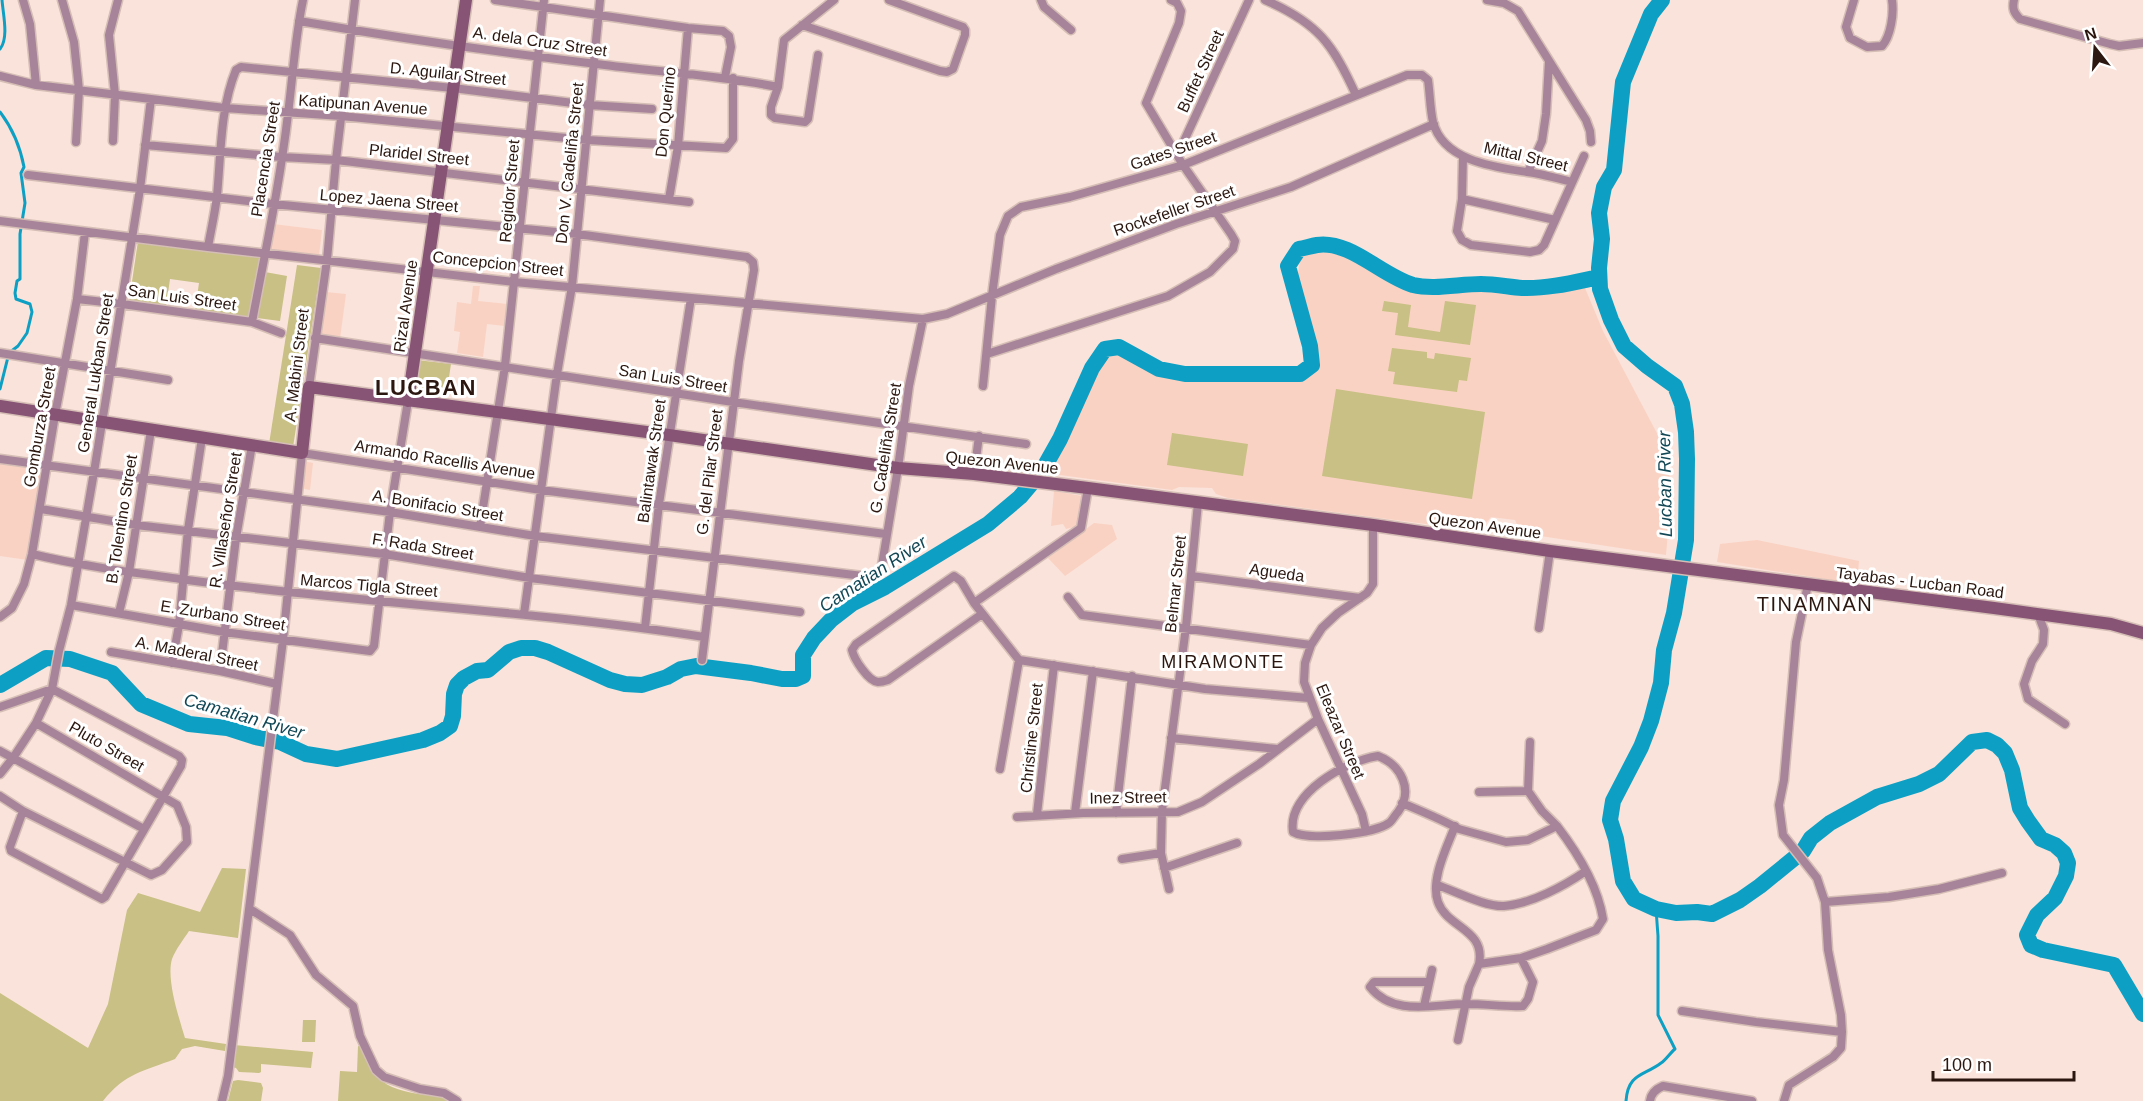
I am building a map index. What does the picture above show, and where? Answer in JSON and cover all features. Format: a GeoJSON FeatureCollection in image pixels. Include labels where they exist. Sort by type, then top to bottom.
{"type":"FeatureCollection","features":[{"type":"Feature","properties":{"kind":"main road","name":"Rizal Avenue"},"geometry":{"type":"LineString","coordinates":[[408,401],[466,0]]}},
{"type":"Feature","properties":{"kind":"main road","name":"Quezon Avenue"},"geometry":{"type":"LineString","coordinates":[[309,387],[898,468],[974,474],[1088,488],[1692,568]]}},
{"type":"Feature","properties":{"kind":"main road","name":"A. Mabini Street"},"geometry":{"type":"LineString","coordinates":[[302,453],[309,387]]}},
{"type":"Feature","properties":{"kind":"main road","name":"Armando Racellis Avenue"},"geometry":{"type":"LineString","coordinates":[[1,406],[302,453]]}},
{"type":"Feature","properties":{"kind":"main road","name":"Tayabas - Lucban Road"},"geometry":{"type":"LineString","coordinates":[[1692,568],[2111,624],[2143,633]]}},
{"type":"Feature","properties":{"kind":"street"},"geometry":{"type":"LineString","coordinates":[[23,0],[30,24],[36,85]]}},
{"type":"Feature","properties":{"kind":"street"},"geometry":{"type":"LineString","coordinates":[[62,0],[74,42],[80,90],[76,142]]}},
{"type":"Feature","properties":{"kind":"street"},"geometry":{"type":"LineString","coordinates":[[113,141],[115,95],[109,35],[118,0]]}},
{"type":"Feature","properties":{"kind":"street","name":"Placencia Street"},"geometry":{"type":"LineString","coordinates":[[252,322],[288,114],[291,72],[303,0]]}},
{"type":"Feature","properties":{"kind":"street","name":"A. Mabini Street"},"geometry":{"type":"LineString","coordinates":[[309,387],[327,260],[355,0]]}},
{"type":"Feature","properties":{"kind":"street"},"geometry":{"type":"LineString","coordinates":[[495,0],[544,3],[598,15],[723,31],[729,36],[729,78]]}},
{"type":"Feature","properties":{"kind":"street","name":"Don V. Cadeliña Street"},"geometry":{"type":"LineString","coordinates":[[525,614],[557,374],[572,286],[600,0]]}},
{"type":"Feature","properties":{"kind":"street"},"geometry":{"type":"LineString","coordinates":[[819,55],[808,118],[805,122],[775,118],[771,115],[771,107],[778,87],[784,40],[834,0]]}},
{"type":"Feature","properties":{"kind":"street"},"geometry":{"type":"LineString","coordinates":[[802,25],[940,71],[947,72],[953,69],[965,35],[963,27],[889,0]]}},
{"type":"Feature","properties":{"kind":"street"},"geometry":{"type":"LineString","coordinates":[[1041,0],[1044,7],[1071,30]]}},
{"type":"Feature","properties":{"kind":"street"},"geometry":{"type":"LineString","coordinates":[[987,354],[1168,296],[1210,272],[1233,249],[1235,241],[1231,234],[1183,165],[1146,104],[1179,23],[1181,11],[1177,3],[1171,0]]}},
{"type":"Feature","properties":{"kind":"street","name":"Buffet Street"},"geometry":{"type":"LineString","coordinates":[[1178,154],[1249,0]]}},
{"type":"Feature","properties":{"kind":"street"},"geometry":{"type":"LineString","coordinates":[[1265,0],[1292,12],[1315,28],[1343,66],[1356,95]]}},
{"type":"Feature","properties":{"kind":"street"},"geometry":{"type":"LineString","coordinates":[[1487,0],[1504,3],[1518,11]]}},
{"type":"Feature","properties":{"kind":"street"},"geometry":{"type":"LineString","coordinates":[[1514,0],[1518,11],[1586,120],[1591,142]]}},
{"type":"Feature","properties":{"kind":"street"},"geometry":{"type":"LineString","coordinates":[[1854,0],[1846,27],[1850,38],[1867,47],[1882,46],[1887,41],[1893,9],[1892,0]]}},
{"type":"Feature","properties":{"kind":"street"},"geometry":{"type":"LineString","coordinates":[[2014,0],[2015,14],[2030,22],[2119,46],[2143,43]]}},
{"type":"Feature","properties":{"kind":"street","name":"Regidor Street"},"geometry":{"type":"LineString","coordinates":[[480,527],[505,366],[544,3]]}},
{"type":"Feature","properties":{"kind":"street","name":"A. dela Cruz Street"},"geometry":{"type":"LineString","coordinates":[[299,21],[538,57],[684,75],[729,78],[778,87]]}},
{"type":"Feature","properties":{"kind":"street","name":"Don Querino"},"geometry":{"type":"LineString","coordinates":[[669,199],[678,146],[688,28]]}},
{"type":"Feature","properties":{"kind":"street"},"geometry":{"type":"LineString","coordinates":[[1528,172],[1542,141],[1549,60]]}},
{"type":"Feature","properties":{"kind":"street","name":"D. Aguilar Street"},"geometry":{"type":"LineString","coordinates":[[225,108],[233,76],[241,67],[453,88],[589,105],[652,109]]}},
{"type":"Feature","properties":{"kind":"street","name":"Gates Street"},"geometry":{"type":"LineString","coordinates":[[983,386],[1000,235],[1008,216],[1021,207],[1070,197],[1183,165],[1407,75],[1422,75]]}},
{"type":"Feature","properties":{"kind":"street","name":"Mittal Street"},"geometry":{"type":"LineString","coordinates":[[1422,75],[1428,80],[1434,124],[1445,143],[1463,156],[1504,169],[1572,182]]}},
{"type":"Feature","properties":{"kind":"street","name":"Katipunan Avenue"},"geometry":{"type":"LineString","coordinates":[[0,76],[36,85],[225,108],[448,125],[587,140],[726,148],[733,139],[729,78]]}},
{"type":"Feature","properties":{"kind":"street","name":"General Lukban Street"},"geometry":{"type":"LineString","coordinates":[[0,774],[36,723],[52,689],[71,605],[122,303],[151,99]]}},
{"type":"Feature","properties":{"kind":"street"},"geometry":{"type":"LineString","coordinates":[[208,247],[216,197],[225,108]]}},
{"type":"Feature","properties":{"kind":"street","name":"Rockefeller Street"},"geometry":{"type":"LineString","coordinates":[[923,319],[947,314],[1121,244],[1292,187],[1434,124]]}},
{"type":"Feature","properties":{"kind":"street","name":"Plaridel Street"},"geometry":{"type":"LineString","coordinates":[[145,145],[281,158],[336,160],[689,202]]}},
{"type":"Feature","properties":{"kind":"street"},"geometry":{"type":"LineString","coordinates":[[1463,156],[1462,200],[1457,231],[1462,240],[1471,245],[1530,252],[1539,250],[1544,245],[1584,156]]}},
{"type":"Feature","properties":{"kind":"street","name":"Lopez Jaena Street"},"geometry":{"type":"LineString","coordinates":[[28,175],[273,204],[577,234],[747,257]]}},
{"type":"Feature","properties":{"kind":"street"},"geometry":{"type":"LineString","coordinates":[[1462,200],[1555,220]]}},
{"type":"Feature","properties":{"kind":"street","name":"Concepcion Street"},"geometry":{"type":"LineString","coordinates":[[3,221],[514,282],[923,319]]}},
{"type":"Feature","properties":{"kind":"street","name":"Gomburza Street"},"geometry":{"type":"LineString","coordinates":[[0,617],[12,608],[24,585],[32,554],[77,299],[85,232]]}},
{"type":"Feature","properties":{"kind":"street","name":"G. del Pilar Street"},"geometry":{"type":"LineString","coordinates":[[702,660],[733,402],[754,270],[753,262],[747,257]]}},
{"type":"Feature","properties":{"kind":"street","name":"Balintawak Street"},"geometry":{"type":"LineString","coordinates":[[645,628],[659,504],[691,298]]}},
{"type":"Feature","properties":{"kind":"street","name":"San Luis Street"},"geometry":{"type":"LineString","coordinates":[[77,299],[122,303],[252,322],[280,333]]}},
{"type":"Feature","properties":{"kind":"street","name":"G. Cadeliña Street"},"geometry":{"type":"LineString","coordinates":[[872,577],[881,571],[909,386],[923,319]]}},
{"type":"Feature","properties":{"kind":"street","name":"San Luis Street"},"geometry":{"type":"LineString","coordinates":[[315,338],[676,394],[1026,444]]}},
{"type":"Feature","properties":{"kind":"street"},"geometry":{"type":"LineString","coordinates":[[2,354],[168,380]]}},
{"type":"Feature","properties":{"kind":"street","name":"Rizal Avenue"},"geometry":{"type":"LineString","coordinates":[[370,651],[374,646],[384,554],[408,401]]}},
{"type":"Feature","properties":{"kind":"street","name":"B. Tolentino Street"},"geometry":{"type":"LineString","coordinates":[[119,613],[129,572],[142,478],[152,430]]}},
{"type":"Feature","properties":{"kind":"street"},"geometry":{"type":"LineString","coordinates":[[974,474],[979,436]]}},
{"type":"Feature","properties":{"kind":"street"},"geometry":{"type":"LineString","coordinates":[[172,663],[179,625],[188,530],[201,438]]}},
{"type":"Feature","properties":{"kind":"street","name":"R. Villaseñor Street"},"geometry":{"type":"LineString","coordinates":[[220,671],[236,538],[252,445]]}},
{"type":"Feature","properties":{"kind":"street","name":"A. Mabini Street"},"geometry":{"type":"LineString","coordinates":[[222,1101],[228,1076],[250,909],[283,640],[302,453]]}},
{"type":"Feature","properties":{"kind":"street","name":"Armando Racellis Avenue"},"geometry":{"type":"LineString","coordinates":[[302,453],[541,490],[886,534]]}},
{"type":"Feature","properties":{"kind":"street","name":"A. Bonifacio Street"},"geometry":{"type":"LineString","coordinates":[[0,459],[390,512],[535,536],[872,577]]}},
{"type":"Feature","properties":{"kind":"street"},"geometry":{"type":"LineString","coordinates":[[974,603],[1081,528],[1088,488]]}},
{"type":"Feature","properties":{"kind":"street","name":"Belmar Street"},"geometry":{"type":"LineString","coordinates":[[1169,889],[1161,853],[1162,811],[1186,627],[1198,503]]}},
{"type":"Feature","properties":{"kind":"street","name":"F. Rada Street"},"geometry":{"type":"LineString","coordinates":[[40,509],[136,525],[384,554],[530,578],[800,612]]}},
{"type":"Feature","properties":{"kind":"street","name":"Eleazar Street"},"geometry":{"type":"LineString","coordinates":[[1366,831],[1362,814],[1318,719],[1304,682],[1305,663],[1311,645],[1322,628],[1338,613],[1367,593],[1373,584],[1373,525]]}},
{"type":"Feature","properties":{"kind":"street"},"geometry":{"type":"LineString","coordinates":[[1539,628],[1550,551]]}},
{"type":"Feature","properties":{"kind":"street","name":"Marcos Tigla Street"},"geometry":{"type":"LineString","coordinates":[[32,554],[78,565],[230,586],[379,602],[525,614],[704,637]]}},
{"type":"Feature","properties":{"kind":"street"},"geometry":{"type":"LineString","coordinates":[[981,614],[888,680],[879,682],[872,680],[854,658],[852,650],[856,644],[954,576],[962,581],[981,614],[1018,660],[1178,685],[1309,698]]}},
{"type":"Feature","properties":{"kind":"street","name":"Agueda"},"geometry":{"type":"LineString","coordinates":[[1191,576],[1360,598]]}},
{"type":"Feature","properties":{"kind":"street"},"geometry":{"type":"LineString","coordinates":[[1784,1101],[1789,1085],[1833,1057],[1841,1048],[1842,1032],[1841,1015],[1828,950],[1825,902],[1817,878],[1783,836],[1779,805],[1784,780],[1796,642],[1808,584]]}},
{"type":"Feature","properties":{"kind":"street"},"geometry":{"type":"LineString","coordinates":[[1068,597],[1082,615],[1311,645]]}},
{"type":"Feature","properties":{"kind":"street","name":"E. Zurbano Street"},"geometry":{"type":"LineString","coordinates":[[71,605],[224,632],[370,651]]}},
{"type":"Feature","properties":{"kind":"street"},"geometry":{"type":"LineString","coordinates":[[2038,614],[2044,630],[2043,644],[2032,661],[2024,684],[2028,699],[2065,724]]}},
{"type":"Feature","properties":{"kind":"street","name":"A. Maderal Street"},"geometry":{"type":"LineString","coordinates":[[111,652],[220,671],[277,684]]}},
{"type":"Feature","properties":{"kind":"street"},"geometry":{"type":"LineString","coordinates":[[1000,769],[1018,660]]}},
{"type":"Feature","properties":{"kind":"street","name":"Christine Street"},"geometry":{"type":"LineString","coordinates":[[1037,814],[1054,665]]}},
{"type":"Feature","properties":{"kind":"street"},"geometry":{"type":"LineString","coordinates":[[1075,813],[1093,671]]}},
{"type":"Feature","properties":{"kind":"street"},"geometry":{"type":"LineString","coordinates":[[1116,813],[1132,676]]}},
{"type":"Feature","properties":{"kind":"street"},"geometry":{"type":"LineString","coordinates":[[0,707],[52,689],[179,756],[182,760],[164,796],[102,899],[11,851],[10,846],[22,811]]}},
{"type":"Feature","properties":{"kind":"street","name":"Inez Street"},"geometry":{"type":"LineString","coordinates":[[1017,817],[1037,814],[1178,812],[1202,802],[1259,764],[1318,719]]}},
{"type":"Feature","properties":{"kind":"street","name":"Pluto Street"},"geometry":{"type":"LineString","coordinates":[[36,723],[177,805],[183,815],[187,842],[162,870],[151,875],[124,862]]}},
{"type":"Feature","properties":{"kind":"street"},"geometry":{"type":"LineString","coordinates":[[1171,738],[1277,749]]}},
{"type":"Feature","properties":{"kind":"street"},"geometry":{"type":"LineString","coordinates":[[1479,964],[1521,958],[1596,930],[1603,919],[1586,871],[1569,842],[1528,791],[1530,742]]}},
{"type":"Feature","properties":{"kind":"street"},"geometry":{"type":"LineString","coordinates":[[0,750],[144,829]]}},
{"type":"Feature","properties":{"kind":"street"},"geometry":{"type":"LineString","coordinates":[[1378,756],[1390,760],[1403,776],[1406,791],[1402,803],[1401,808],[1389,823],[1366,831],[1310,837],[1299,836],[1293,832],[1291,821],[1296,807],[1308,792],[1324,779],[1363,758],[1378,756]]}},
{"type":"Feature","properties":{"kind":"street"},"geometry":{"type":"LineString","coordinates":[[1479,792],[1528,791]]}},
{"type":"Feature","properties":{"kind":"street"},"geometry":{"type":"LineString","coordinates":[[0,796],[22,811],[124,862]]}},
{"type":"Feature","properties":{"kind":"street"},"geometry":{"type":"LineString","coordinates":[[1402,803],[1455,826],[1506,842],[1528,840],[1557,826]]}},
{"type":"Feature","properties":{"kind":"street"},"geometry":{"type":"LineString","coordinates":[[1455,826],[1440,865],[1437,901],[1461,928],[1473,935],[1480,956],[1479,964],[1473,975],[1458,1040]]}},
{"type":"Feature","properties":{"kind":"street"},"geometry":{"type":"LineString","coordinates":[[1164,868],[1237,843]]}},
{"type":"Feature","properties":{"kind":"street"},"geometry":{"type":"LineString","coordinates":[[1122,859],[1161,853]]}},
{"type":"Feature","properties":{"kind":"street"},"geometry":{"type":"LineString","coordinates":[[1437,885],[1503,906],[1557,889],[1586,871]]}},
{"type":"Feature","properties":{"kind":"street"},"geometry":{"type":"LineString","coordinates":[[1825,902],[1889,897],[2002,873]]}},
{"type":"Feature","properties":{"kind":"street"},"geometry":{"type":"LineString","coordinates":[[250,909],[290,935],[315,975],[353,1006],[360,1036],[376,1070],[384,1077],[420,1089],[444,1093],[457,1101]]}},
{"type":"Feature","properties":{"kind":"street"},"geometry":{"type":"LineString","coordinates":[[1429,982],[1374,982],[1370,987],[1390,1003],[1400,1006],[1466,1004],[1523,1006],[1528,999],[1533,982],[1521,958]]}},
{"type":"Feature","properties":{"kind":"street"},"geometry":{"type":"LineString","coordinates":[[1424,1006],[1432,970]]}},
{"type":"Feature","properties":{"kind":"street"},"geometry":{"type":"LineString","coordinates":[[1682,1011],[1842,1032]]}},
{"type":"Feature","properties":{"kind":"street"},"geometry":{"type":"LineString","coordinates":[[1650,1101],[1650,1096],[1657,1088],[1663,1086],[1752,1101]]}},
{"type":"Feature","properties":{"kind":"shaded area"},"geometry":{"type":"Polygon","coordinates":[[[273,224],[322,230],[319,256],[269,250],[273,224]]]}},
{"type":"Feature","properties":{"kind":"shaded area"},"geometry":{"type":"Polygon","coordinates":[[[138,241],[261,256],[249,319],[195,311],[199,283],[170,279],[166,307],[129,302],[138,241]]]}},
{"type":"Feature","properties":{"kind":"shaded area"},"geometry":{"type":"Polygon","coordinates":[[[1318,248],[1343,252],[1397,283],[1422,289],[1533,292],[1585,288],[1603,331],[1669,456],[1670,508],[1666,555],[1521,533],[1515,520],[1491,517],[1479,531],[1228,498],[1216,494],[1212,488],[1179,487],[1172,490],[1045,473],[1107,352],[1118,350],[1157,370],[1185,375],[1235,378],[1301,376],[1313,367],[1312,347],[1298,274],[1301,253],[1318,248]]]}},
{"type":"Feature","properties":{"kind":"shaded area"},"geometry":{"type":"Polygon","coordinates":[[[297,265],[321,268],[293,447],[269,444],[297,265]]]}},
{"type":"Feature","properties":{"kind":"shaded area"},"geometry":{"type":"Polygon","coordinates":[[[265,272],[287,276],[280,321],[257,318],[265,272]]]}},
{"type":"Feature","properties":{"kind":"shaded area"},"geometry":{"type":"Polygon","coordinates":[[[473,286],[480,286],[478,301],[508,304],[505,326],[487,324],[483,357],[457,353],[460,332],[454,331],[457,302],[471,304],[473,286]]]}},
{"type":"Feature","properties":{"kind":"shaded area"},"geometry":{"type":"Polygon","coordinates":[[[326,292],[346,294],[340,339],[320,336],[326,292]]]}},
{"type":"Feature","properties":{"kind":"shaded area"},"geometry":{"type":"Polygon","coordinates":[[[1384,301],[1411,305],[1408,327],[1440,332],[1445,301],[1476,305],[1470,345],[1395,335],[1398,313],[1382,311],[1384,301]]]}},
{"type":"Feature","properties":{"kind":"shaded area"},"geometry":{"type":"Polygon","coordinates":[[[1392,348],[1427,352],[1427,358],[1434,359],[1435,353],[1471,358],[1467,381],[1459,380],[1457,392],[1393,384],[1395,372],[1388,371],[1392,348]]]}},
{"type":"Feature","properties":{"kind":"shaded area"},"geometry":{"type":"Polygon","coordinates":[[[417,360],[451,364],[446,397],[412,392],[417,360]]]}},
{"type":"Feature","properties":{"kind":"shaded area"},"geometry":{"type":"Polygon","coordinates":[[[1336,389],[1485,412],[1472,499],[1322,476],[1336,389]]]}},
{"type":"Feature","properties":{"kind":"shaded area"},"geometry":{"type":"Polygon","coordinates":[[[1172,433],[1248,444],[1243,476],[1167,465],[1172,433]]]}},
{"type":"Feature","properties":{"kind":"shaded area"},"geometry":{"type":"Polygon","coordinates":[[[303,461],[313,463],[310,490],[300,488],[303,461]]]}},
{"type":"Feature","properties":{"kind":"shaded area"},"geometry":{"type":"Polygon","coordinates":[[[0,463],[45,470],[28,560],[0,556],[0,463]]]}},
{"type":"Feature","properties":{"kind":"shaded area"},"geometry":{"type":"Polygon","coordinates":[[[1054,491],[1082,496],[1078,526],[1066,529],[1063,524],[1051,526],[1054,491]]]}},
{"type":"Feature","properties":{"kind":"shaded area"},"geometry":{"type":"Polygon","coordinates":[[[1094,523],[1112,525],[1117,539],[1065,576],[1048,558],[1094,523]]]}},
{"type":"Feature","properties":{"kind":"shaded area"},"geometry":{"type":"Polygon","coordinates":[[[1757,540],[1859,561],[1857,584],[1717,562],[1720,544],[1757,540]]]}},
{"type":"Feature","properties":{"kind":"shaded area"},"geometry":{"type":"Polygon","coordinates":[[[222,868],[246,869],[238,938],[189,931],[172,959],[171,977],[174,999],[185,1038],[226,1044],[225,1051],[195,1046],[182,1049],[175,1059],[144,1070],[119,1084],[103,1101],[0,1101],[0,993],[88,1048],[108,1004],[127,910],[138,893],[200,912],[222,868]]]}},
{"type":"Feature","properties":{"kind":"shaded area"},"geometry":{"type":"Polygon","coordinates":[[[303,1020],[316,1020],[315,1042],[302,1042],[303,1020]]]}},
{"type":"Feature","properties":{"kind":"shaded area"},"geometry":{"type":"Polygon","coordinates":[[[234,1045],[313,1052],[311,1068],[261,1064],[259,1073],[239,1072],[232,1067],[234,1045]]]}},
{"type":"Feature","properties":{"kind":"shaded area"},"geometry":{"type":"Polygon","coordinates":[[[358,1046],[362,1047],[374,1073],[392,1087],[403,1091],[444,1097],[450,1101],[338,1101],[340,1071],[357,1072],[358,1046]]]}},
{"type":"Feature","properties":{"kind":"shaded area"},"geometry":{"type":"Polygon","coordinates":[[[233,1081],[261,1083],[263,1088],[261,1101],[228,1101],[233,1081]]]}},
{"type":"Feature","properties":{"kind":"waterway"},"geometry":{"type":"LineString","coordinates":[[0,49],[5,32],[2,0]]}},
{"type":"Feature","properties":{"kind":"waterway","name":"Lucban River"},"geometry":{"type":"LineString","coordinates":[[1662,0],[1651,14],[1623,82],[1614,170],[1604,187],[1599,213],[1602,239],[1599,268],[1600,289],[1611,320],[1624,346],[1675,386],[1682,404],[1687,459],[1686,540],[1674,613],[1664,650],[1661,683],[1651,721],[1641,747],[1613,801],[1610,820],[1616,839],[1623,881],[1634,899],[1656,909],[1676,913],[1712,914],[1740,900],[1760,886],[1803,851],[1811,838],[1830,823],[1877,797],[1919,784],[1939,774],[1972,742],[1987,740],[1997,745],[2005,753],[2012,770],[2020,808],[2028,821],[2041,839],[2055,845],[2064,853],[2068,863],[2066,876],[2055,898],[2037,915],[2027,935],[2031,945],[2043,950],[2114,965],[2143,1014]]}},
{"type":"Feature","properties":{"kind":"waterway"},"geometry":{"type":"LineString","coordinates":[[0,112],[15,138],[24,167],[21,173],[25,203],[20,234],[20,279],[17,281],[15,293],[16,299],[30,304],[32,312],[27,333],[18,346],[9,353],[0,389]]}},
{"type":"Feature","properties":{"kind":"waterway","name":"Camatian River"},"geometry":{"type":"LineString","coordinates":[[0,685],[46,658],[70,659],[112,673],[141,704],[189,724],[227,728],[280,742],[306,754],[337,759],[423,740],[440,733],[450,726],[457,685],[464,678],[477,671],[488,670],[509,652],[521,648],[535,648],[548,652],[610,680],[625,684],[642,685],[667,677],[681,669],[696,666],[782,679],[796,679],[803,676],[803,655],[814,638],[831,620],[853,603],[885,587],[988,524],[1020,497],[1042,471],[1060,439],[1092,368],[1105,349],[1119,347],[1159,369],[1185,374],[1300,374],[1312,365],[1310,346],[1288,266],[1299,249],[1317,245],[1342,248],[1401,280],[1421,286],[1491,284],[1532,288],[1599,277]]}},
{"type":"Feature","properties":{"kind":"waterway"},"geometry":{"type":"LineString","coordinates":[[1626,1101],[1627,1092],[1633,1080],[1663,1062],[1675,1049],[1658,1015],[1656,909]]}},
{"type":"Feature","properties":{"kind":"district","name":"LUCBAN"},"geometry":{"type":"Point","coordinates":[426,387]}},
{"type":"Feature","properties":{"kind":"district","name":"TINAMNAN"},"geometry":{"type":"Point","coordinates":[1815,604]}},
{"type":"Feature","properties":{"kind":"district","name":"MIRAMONTE"},"geometry":{"type":"Point","coordinates":[1223,662]}}]}
